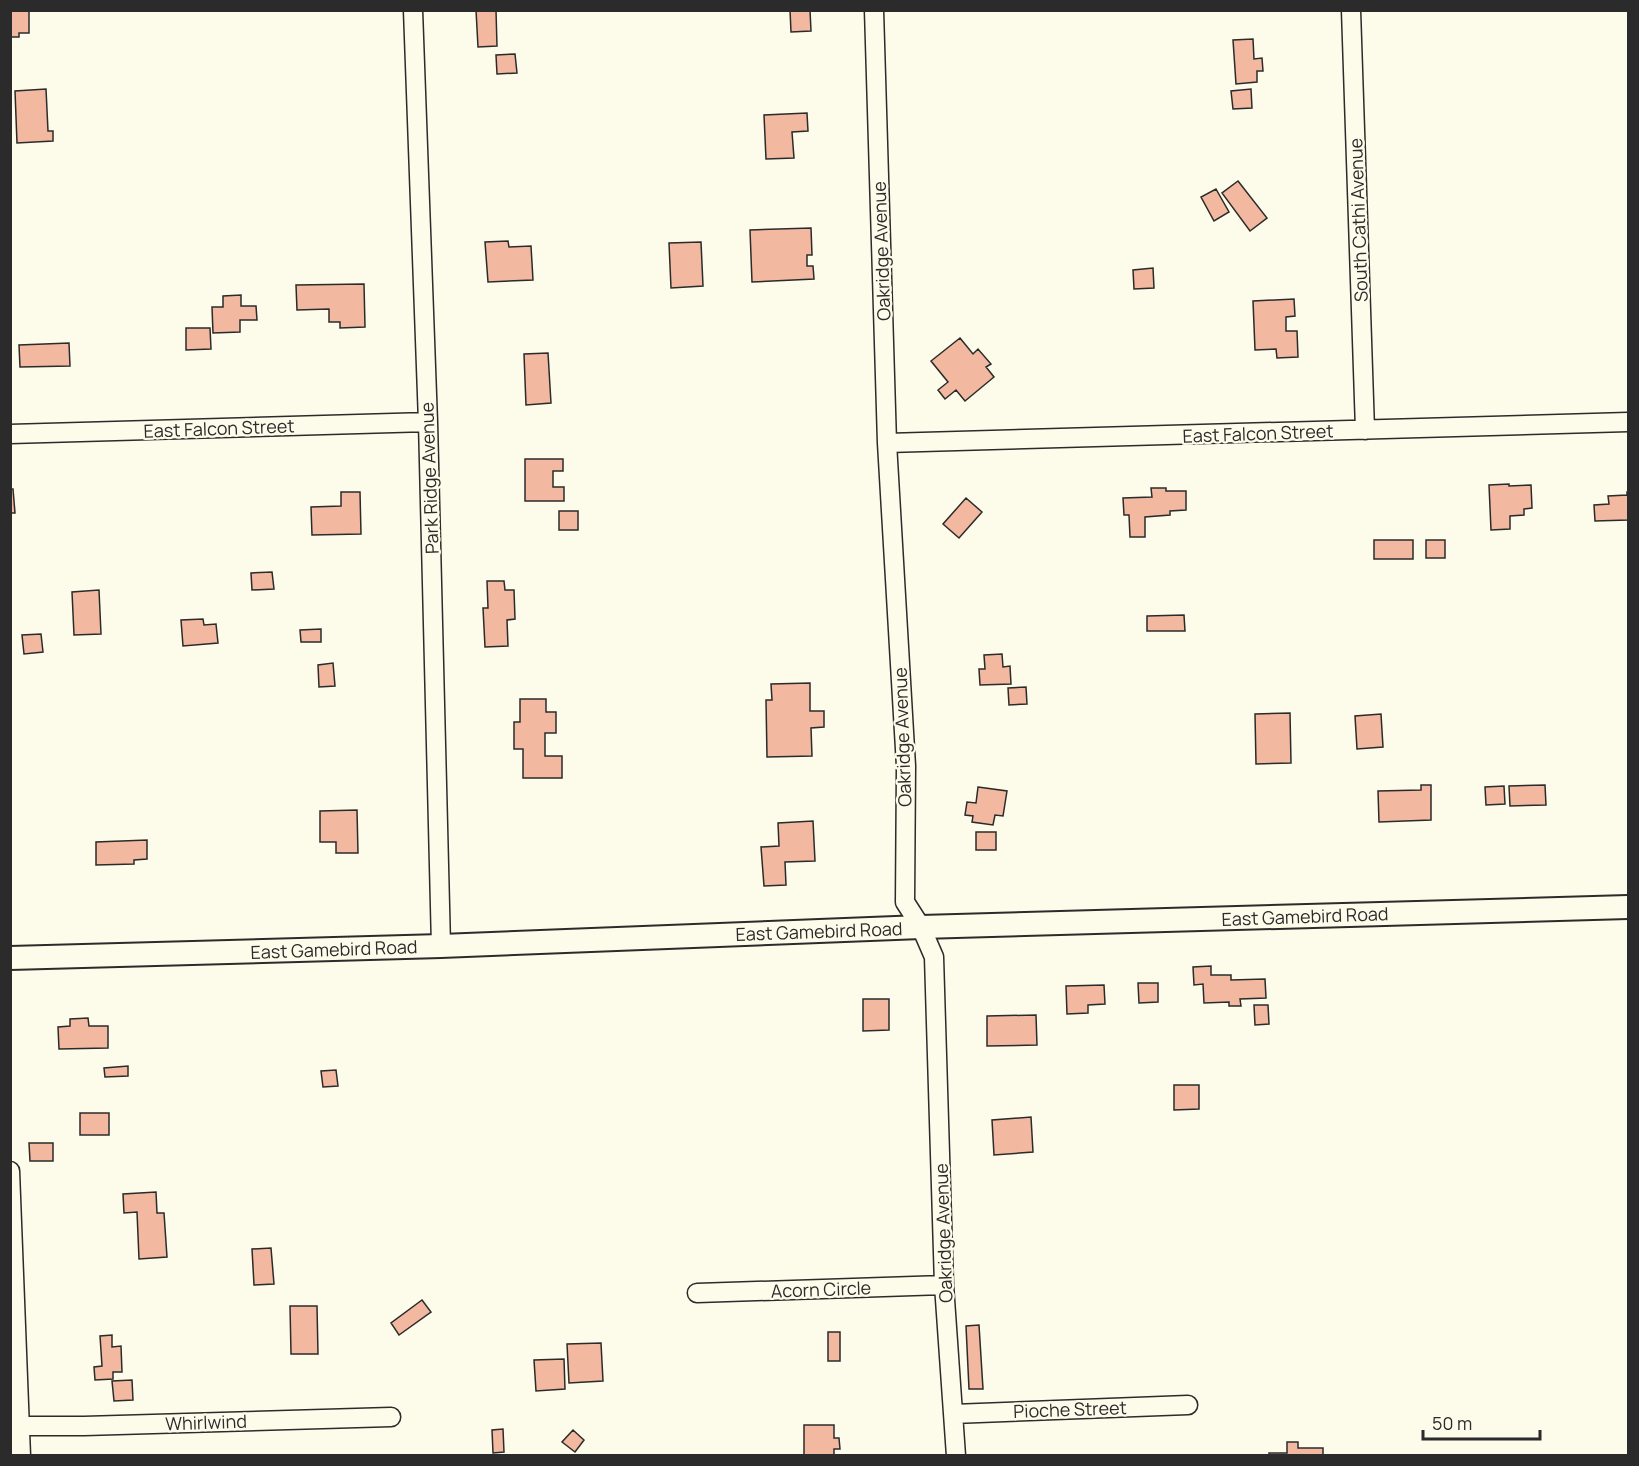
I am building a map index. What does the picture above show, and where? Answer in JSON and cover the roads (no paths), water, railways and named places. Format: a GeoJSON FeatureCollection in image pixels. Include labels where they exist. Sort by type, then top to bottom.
{"type":"FeatureCollection","features":[{"type":"Feature","properties":{"kind":"main road","name":"East Gamebird Road"},"geometry":{"type":"LineString","coordinates":[[10,958],[441,946],[921,927],[1629,907]]}},
{"type":"Feature","properties":{"kind":"street","name":"Park Ridge Avenue"},"geometry":{"type":"LineString","coordinates":[[413,10],[428,422],[441,946]]}},
{"type":"Feature","properties":{"kind":"street","name":"Oakridge Avenue"},"geometry":{"type":"LineString","coordinates":[[874,10],[887,444],[906,766],[905,902],[921,927],[934,957],[944,1285],[956,1455]]}},
{"type":"Feature","properties":{"kind":"street","name":"South Cathi Avenue"},"geometry":{"type":"LineString","coordinates":[[1351,10],[1365,430]]}},
{"type":"Feature","properties":{"kind":"street","name":"East Falcon Street"},"geometry":{"type":"LineString","coordinates":[[10,434],[428,422]]}},
{"type":"Feature","properties":{"kind":"street","name":"East Falcon Street"},"geometry":{"type":"LineString","coordinates":[[887,444],[1629,422]]}},
{"type":"Feature","properties":{"kind":"street"},"geometry":{"type":"LineString","coordinates":[[10,1171],[21,1455]]}},
{"type":"Feature","properties":{"kind":"street","name":"Acorn Circle"},"geometry":{"type":"LineString","coordinates":[[697,1293],[944,1285]]}},
{"type":"Feature","properties":{"kind":"street","name":"Pioche Street"},"geometry":{"type":"LineString","coordinates":[[953,1414],[1188,1405]]}},
{"type":"Feature","properties":{"kind":"street","name":"Whirlwind"},"geometry":{"type":"LineString","coordinates":[[20,1426],[391,1417]]}}]}
